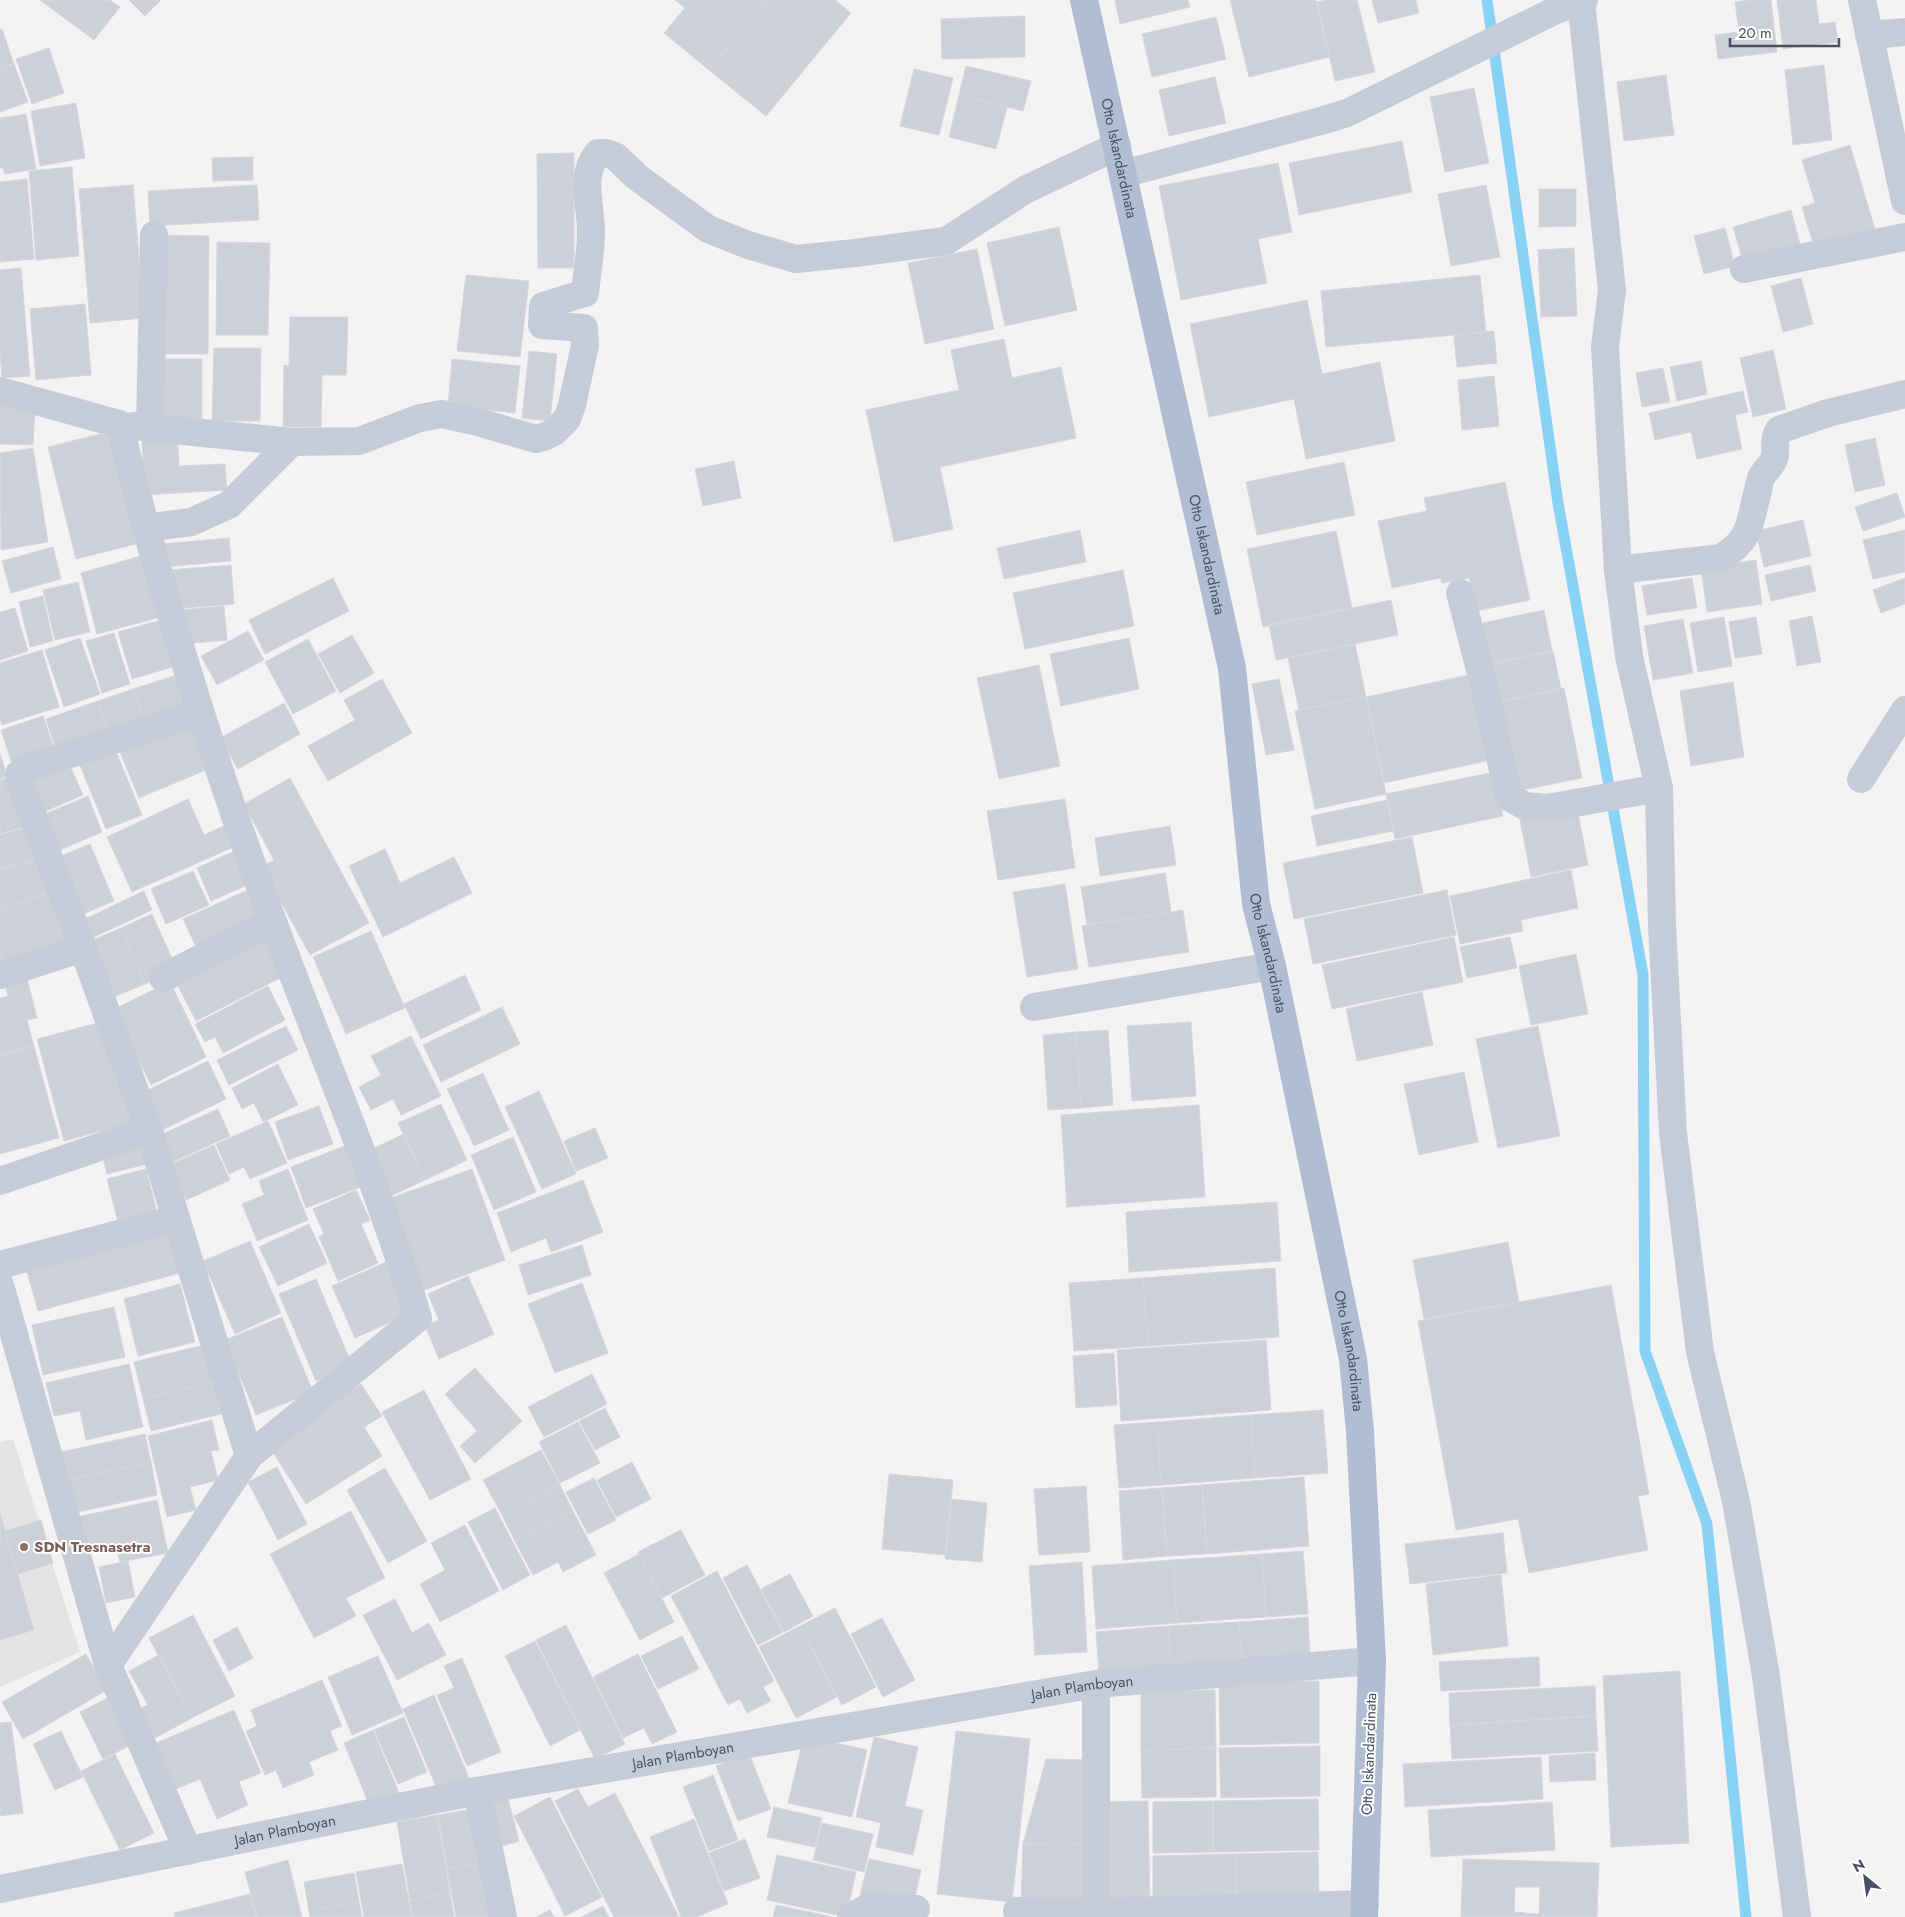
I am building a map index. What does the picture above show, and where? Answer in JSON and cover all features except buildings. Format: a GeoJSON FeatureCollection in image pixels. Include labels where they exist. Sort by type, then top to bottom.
{"type":"FeatureCollection","features":[{"type":"Feature","properties":{"kind":"main road","name":"Otto Iskandardinata"},"geometry":{"type":"LineString","coordinates":[[1084,0],[1232,668],[1256,904],[1272,966],[1353,1359],[1360,1431],[1372,1661],[1364,1910]]}},
{"type":"Feature","properties":{"kind":"street"},"geometry":{"type":"LineString","coordinates":[[1123,174],[1331,118],[1556,10],[1583,0],[1612,290],[1605,347],[1618,570],[1629,656],[1659,788],[1662,925],[1673,1133],[1700,1352],[1736,1501],[1766,1676],[1797,1917]]}},
{"type":"Feature","properties":{"kind":"street"},"geometry":{"type":"LineString","coordinates":[[1862,0],[1904,187]]}},
{"type":"Feature","properties":{"kind":"street"},"geometry":{"type":"LineString","coordinates":[[1870,35],[1905,32]]}},
{"type":"Feature","properties":{"kind":"street"},"geometry":{"type":"LineString","coordinates":[[0,391],[119,424],[150,429],[292,442],[359,440],[420,418],[442,414],[478,422],[536,439],[554,432],[567,419],[572,405],[585,345],[584,328],[542,325],[543,306],[585,293],[591,231],[587,196],[591,161],[598,153],[615,156],[637,177],[708,229],[748,245],[796,259],[946,241],[1025,190],[1117,146]]}},
{"type":"Feature","properties":{"kind":"street"},"geometry":{"type":"LineString","coordinates":[[150,429],[154,235]]}},
{"type":"Feature","properties":{"kind":"street"},"geometry":{"type":"LineString","coordinates":[[1744,269],[1905,237]]}},
{"type":"Feature","properties":{"kind":"street"},"geometry":{"type":"LineString","coordinates":[[1618,570],[1720,558],[1744,539],[1750,529],[1762,476],[1775,456],[1775,440],[1779,430],[1828,413],[1905,394]]}},
{"type":"Feature","properties":{"kind":"street"},"geometry":{"type":"LineString","coordinates":[[108,1665],[249,1456],[418,1318],[403,1269],[356,1138],[272,921],[200,712],[145,528],[119,424]]}},
{"type":"Feature","properties":{"kind":"street"},"geometry":{"type":"LineString","coordinates":[[145,528],[191,522],[229,505],[292,442]]}},
{"type":"Feature","properties":{"kind":"street"},"geometry":{"type":"LineString","coordinates":[[1460,593],[1482,677],[1509,797],[1525,806],[1548,808],[1659,788]]}},
{"type":"Feature","properties":{"kind":"street"},"geometry":{"type":"LineString","coordinates":[[1861,778],[1905,710]]}},
{"type":"Feature","properties":{"kind":"street"},"geometry":{"type":"LineString","coordinates":[[200,712],[24,769],[19,774],[20,782],[149,1130],[249,1456]]}},
{"type":"Feature","properties":{"kind":"street"},"geometry":{"type":"LineString","coordinates":[[164,978],[272,921]]}},
{"type":"Feature","properties":{"kind":"street"},"geometry":{"type":"LineString","coordinates":[[0,975],[83,948]]}},
{"type":"Feature","properties":{"kind":"street"},"geometry":{"type":"LineString","coordinates":[[1034,1007],[1272,966]]}},
{"type":"Feature","properties":{"kind":"street"},"geometry":{"type":"LineString","coordinates":[[0,1181],[149,1130]]}},
{"type":"Feature","properties":{"kind":"street"},"geometry":{"type":"LineString","coordinates":[[0,1265],[176,1219]]}},
{"type":"Feature","properties":{"kind":"street"},"geometry":{"type":"LineString","coordinates":[[0,1285],[108,1665],[188,1851]]}},
{"type":"Feature","properties":{"kind":"street","name":"Jalan Plamboyan"},"geometry":{"type":"LineString","coordinates":[[0,1889],[477,1791],[1096,1684],[1372,1661]]}},
{"type":"Feature","properties":{"kind":"street"},"geometry":{"type":"LineString","coordinates":[[1096,1684],[1096,1914]]}},
{"type":"Feature","properties":{"kind":"street"},"geometry":{"type":"LineString","coordinates":[[477,1791],[503,1917]]}},
{"type":"Feature","properties":{"kind":"street"},"geometry":{"type":"LineString","coordinates":[[851,1917],[869,1908],[916,1909]]}},
{"type":"Feature","properties":{"kind":"street"},"geometry":{"type":"LineString","coordinates":[[1017,1911],[1096,1914],[1364,1910]]}},
{"type":"Feature","properties":{"kind":"shaded area","name":"SDN Tresnasetra"},"geometry":{"type":"Polygon","coordinates":[[[13,1439],[80,1652],[0,1687],[0,1442],[13,1439]]]}},
{"type":"Feature","properties":{"kind":"waterway"},"geometry":{"type":"LineString","coordinates":[[1487,0],[1558,503],[1643,975],[1645,1351],[1707,1524],[1746,1917]]}},
{"type":"Feature","properties":{"kind":"place","name":"SDN Tresnasetra"},"geometry":{"type":"Point","coordinates":[24,1547]}}]}
